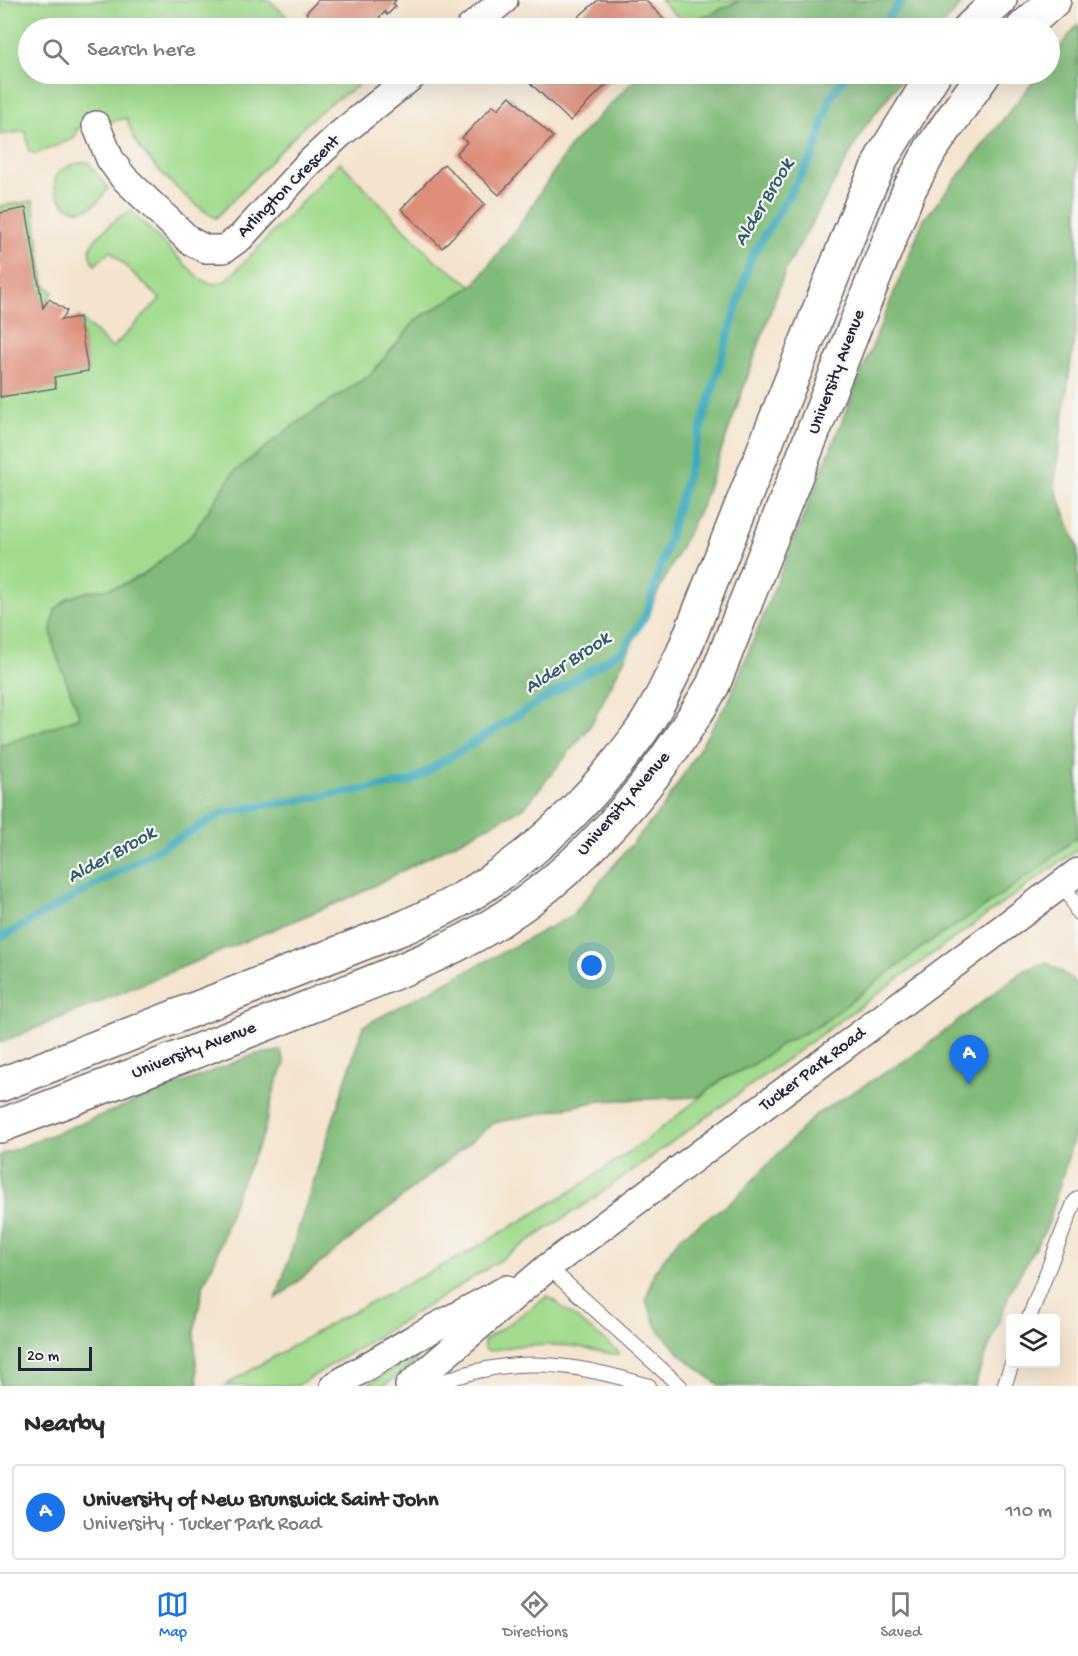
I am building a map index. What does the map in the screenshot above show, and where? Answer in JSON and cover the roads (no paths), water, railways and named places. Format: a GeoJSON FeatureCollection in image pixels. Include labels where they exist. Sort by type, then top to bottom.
{"type":"FeatureCollection","features":[{"type":"Feature","properties":{"kind":"main road"},"geometry":{"type":"LineString","coordinates":[[981,18],[1000,0]]}},
{"type":"Feature","properties":{"kind":"main road"},"geometry":{"type":"LineString","coordinates":[[1034,18],[1054,0]]}},
{"type":"Feature","properties":{"kind":"main road","name":"University Avenue"},"geometry":{"type":"LineString","coordinates":[[0,1085],[405,927],[450,906],[487,884],[568,817],[637,737],[684,653],[862,202],[883,156],[928,84]]}},
{"type":"Feature","properties":{"kind":"main road","name":"University Avenue"},"geometry":{"type":"LineString","coordinates":[[0,1126],[194,1053],[448,948],[499,921],[546,886],[587,849],[622,812],[657,772],[689,727],[713,685],[909,190],[932,149],[977,84]]}},
{"type":"Feature","properties":{"kind":"street"},"geometry":{"type":"LineString","coordinates":[[483,18],[504,0]]}},
{"type":"Feature","properties":{"kind":"street","name":"Arlington Crescent"},"geometry":{"type":"LineString","coordinates":[[96,125],[110,159],[123,177],[189,241],[206,249],[224,249],[240,237],[307,165],[339,135],[403,84]]}},
{"type":"Feature","properties":{"kind":"street","name":"Tucker Park Road"},"geometry":{"type":"LineString","coordinates":[[409,1386],[548,1267],[1071,877]]}},
{"type":"Feature","properties":{"kind":"street","name":"Tucker Park Road"},"geometry":{"type":"LineString","coordinates":[[334,1386],[415,1338],[548,1267]]}},
{"type":"Feature","properties":{"kind":"lane"},"geometry":{"type":"LineString","coordinates":[[1071,877],[1078,913]]}},
{"type":"Feature","properties":{"kind":"lane"},"geometry":{"type":"LineString","coordinates":[[1031,1314],[1074,1203],[1078,1198]]}},
{"type":"Feature","properties":{"kind":"lane"},"geometry":{"type":"LineString","coordinates":[[548,1267],[680,1386]]}},
{"type":"Feature","properties":{"kind":"lane"},"geometry":{"type":"LineString","coordinates":[[432,1386],[484,1368],[522,1365],[561,1365],[597,1371],[649,1386]]}},
{"type":"Feature","properties":{"kind":"lane"},"geometry":{"type":"LineString","coordinates":[[1004,1386],[1011,1368]]}},
{"type":"Feature","properties":{"kind":"waterway","name":"Alder Brook"},"geometry":{"type":"LineString","coordinates":[[888,18],[902,0]]}},
{"type":"Feature","properties":{"kind":"waterway","name":"Alder Brook"},"geometry":{"type":"LineString","coordinates":[[0,938],[225,812],[410,782],[623,650],[647,613],[751,258],[815,152],[831,96],[840,84]]}},
{"type":"Feature","properties":{"kind":"place","name":"University of New Brunswick Saint John"},"geometry":{"type":"Point","coordinates":[969,1085]}}]}
